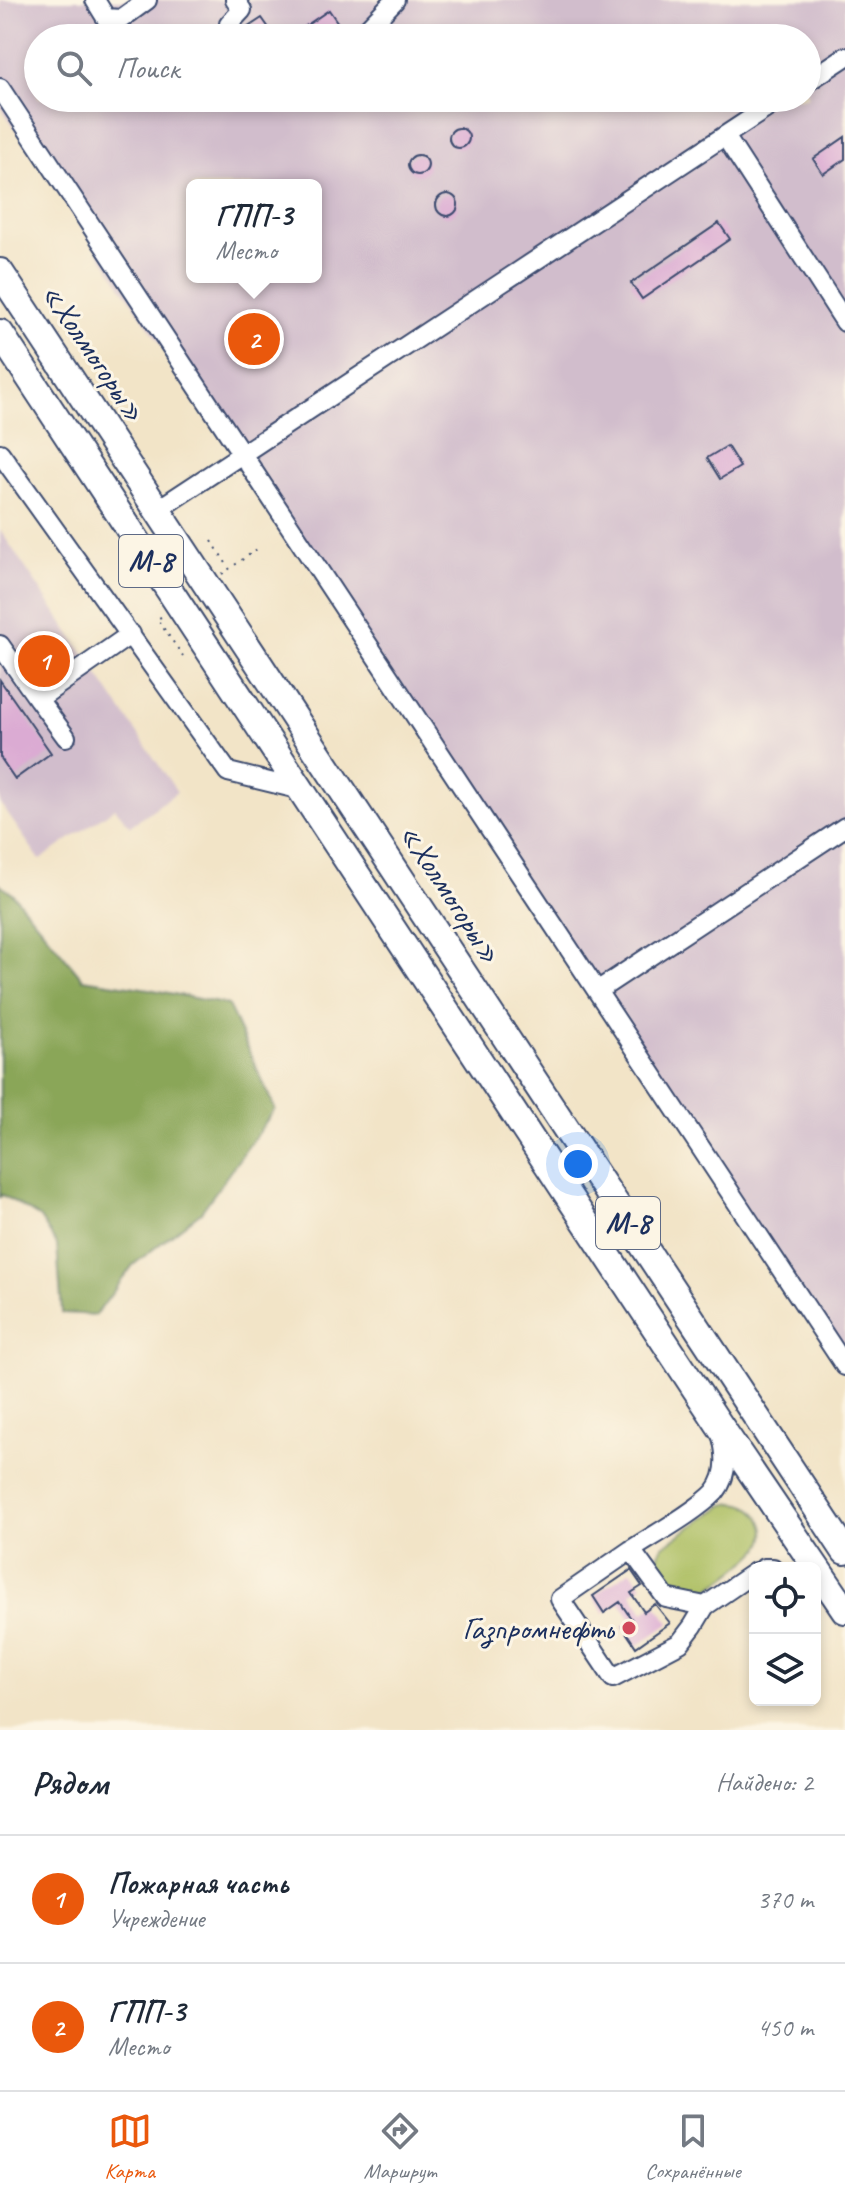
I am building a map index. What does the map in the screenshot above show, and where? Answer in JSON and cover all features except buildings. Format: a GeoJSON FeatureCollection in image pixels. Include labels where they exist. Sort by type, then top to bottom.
{"type":"FeatureCollection","features":[{"type":"Feature","properties":{"kind":"highway","name":"«Холмогоры»"},"geometry":{"type":"LineString","coordinates":[[0,272],[845,1551]]}},
{"type":"Feature","properties":{"kind":"highway","name":"«Холмогоры»"},"geometry":{"type":"LineString","coordinates":[[0,333],[718,1423],[845,1609]]}},
{"type":"Feature","properties":{"kind":"highway"},"geometry":{"type":"LineString","coordinates":[[302,790],[329,771]]}},
{"type":"Feature","properties":{"kind":"lane"},"geometry":{"type":"LineString","coordinates":[[95,0],[106,18],[121,19],[147,0]]}},
{"type":"Feature","properties":{"kind":"lane"},"geometry":{"type":"LineString","coordinates":[[229,24],[242,10],[235,0]]}},
{"type":"Feature","properties":{"kind":"lane"},"geometry":{"type":"LineString","coordinates":[[372,24],[395,0]]}},
{"type":"Feature","properties":{"kind":"lane"},"geometry":{"type":"LineString","coordinates":[[821,73],[845,57]]}},
{"type":"Feature","properties":{"kind":"lane"},"geometry":{"type":"LineString","coordinates":[[0,88],[845,1366]]}},
{"type":"Feature","properties":{"kind":"lane"},"geometry":{"type":"LineString","coordinates":[[157,510],[761,112]]}},
{"type":"Feature","properties":{"kind":"lane"},"geometry":{"type":"LineString","coordinates":[[725,136],[845,322]]}},
{"type":"Feature","properties":{"kind":"lane"},"geometry":{"type":"LineString","coordinates":[[0,453],[228,772],[302,790]]}},
{"type":"Feature","properties":{"kind":"lane"},"geometry":{"type":"LineString","coordinates":[[38,699],[131,634]]}},
{"type":"Feature","properties":{"kind":"lane"},"geometry":{"type":"LineString","coordinates":[[0,645],[66,737]]}},
{"type":"Feature","properties":{"kind":"lane"},"geometry":{"type":"LineString","coordinates":[[597,991],[845,827]]}},
{"type":"Feature","properties":{"kind":"lane"},"geometry":{"type":"LineString","coordinates":[[718,1423],[727,1455],[716,1491],[560,1599],[613,1678],[680,1643],[705,1606],[749,1576]]}},
{"type":"Feature","properties":{"kind":"lane"},"geometry":{"type":"LineString","coordinates":[[631,1550],[666,1598],[705,1606]]}},
{"type":"Feature","properties":{"kind":"lane"},"geometry":{"type":"LineString","coordinates":[[821,1587],[845,1609]]}},
{"type":"Feature","properties":{"kind":"path"},"geometry":{"type":"LineString","coordinates":[[212,541],[230,569]]}},
{"type":"Feature","properties":{"kind":"shaded area"},"geometry":{"type":"Polygon","coordinates":[[[0,0],[845,0],[845,1358],[0,106],[0,0]]]}},
{"type":"Feature","properties":{"kind":"shaded area"},"geometry":{"type":"Polygon","coordinates":[[[0,530],[177,792],[130,826],[115,808],[40,860],[0,803],[0,530]]]}},
{"type":"Feature","properties":{"kind":"green space"},"geometry":{"type":"Polygon","coordinates":[[[0,884],[12,893],[83,979],[228,1005],[275,1109],[201,1212],[133,1265],[96,1315],[62,1313],[57,1245],[40,1218],[3,1195],[0,1197],[0,884]]]}},
{"type":"Feature","properties":{"kind":"green space"},"geometry":{"type":"Polygon","coordinates":[[[734,1503],[748,1507],[760,1517],[765,1532],[761,1546],[736,1569],[702,1592],[686,1594],[665,1585],[657,1568],[663,1546],[724,1505],[734,1503]]]}},
{"type":"Feature","properties":{"kind":"place","name":"ГПП-3"},"geometry":{"type":"Point","coordinates":[254,339]}},
{"type":"Feature","properties":{"kind":"place","name":"Пожарная часть"},"geometry":{"type":"Point","coordinates":[44,661]}},
{"type":"Feature","properties":{"kind":"place","name":"Газпромнефть"},"geometry":{"type":"Point","coordinates":[629,1628]}}]}
